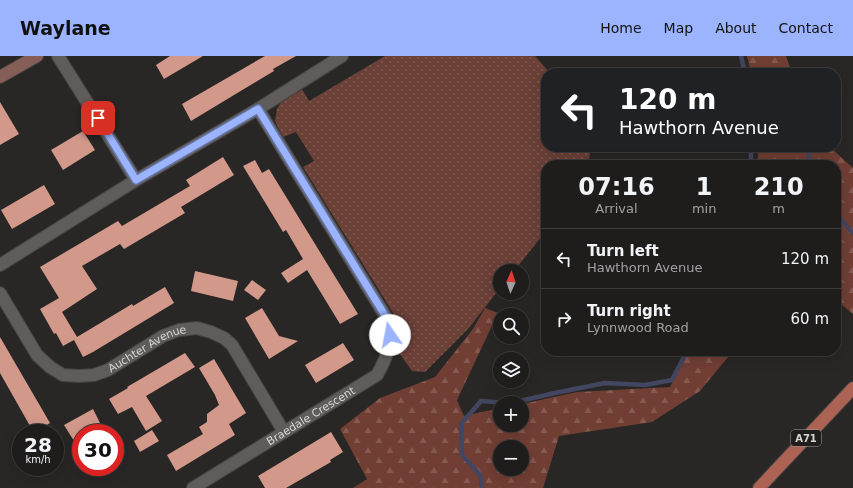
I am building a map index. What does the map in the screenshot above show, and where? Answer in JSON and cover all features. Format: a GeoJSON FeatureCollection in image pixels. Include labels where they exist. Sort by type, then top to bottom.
{"type":"FeatureCollection","features":[{"type":"Feature","properties":{"kind":"main road","name":"A71"},"geometry":{"type":"LineString","coordinates":[[759,488],[853,388]]}},
{"type":"Feature","properties":{"kind":"street"},"geometry":{"type":"LineString","coordinates":[[0,77],[37,56]]}},
{"type":"Feature","properties":{"kind":"street"},"geometry":{"type":"LineString","coordinates":[[58,56],[136,180]]}},
{"type":"Feature","properties":{"kind":"street"},"geometry":{"type":"LineString","coordinates":[[0,265],[136,180],[258,109],[342,56]]}},
{"type":"Feature","properties":{"kind":"street","name":"Braedale Crescent"},"geometry":{"type":"LineString","coordinates":[[193,488],[377,375],[384,362],[388,348],[390,326],[386,317],[258,109]]}},
{"type":"Feature","properties":{"kind":"street","name":"Auchter Avenue"},"geometry":{"type":"LineString","coordinates":[[0,293],[37,355],[50,367],[63,374],[79,376],[101,373],[163,336],[179,330],[197,328],[224,338],[232,346],[284,432]]}},
{"type":"Feature","properties":{"kind":"shaded area"},"geometry":{"type":"Polygon","coordinates":[[[385,56],[535,56],[546,68],[541,68],[541,152],[590,152],[589,160],[541,160],[541,237],[520,264],[493,264],[493,297],[468,329],[425,372],[412,371],[399,353],[398,321],[303,167],[314,161],[296,132],[283,137],[275,121],[277,109],[281,102],[302,89],[309,101],[385,56]]]}},
{"type":"Feature","properties":{"kind":"green space"},"geometry":{"type":"Polygon","coordinates":[[[747,56],[786,56],[790,68],[750,68],[747,56]]]}},
{"type":"Feature","properties":{"kind":"green space"},"geometry":{"type":"Polygon","coordinates":[[[758,152],[835,152],[853,168],[853,314],[841,304],[841,160],[758,160],[758,152]]]}},
{"type":"Feature","properties":{"kind":"green space"},"geometry":{"type":"Polygon","coordinates":[[[485,308],[493,311],[493,324],[457,400],[464,416],[493,410],[493,432],[529,432],[529,402],[577,392],[670,387],[686,356],[729,356],[700,391],[652,422],[559,436],[543,488],[353,488],[367,479],[340,429],[380,398],[435,377],[473,329],[485,308]]]}},
{"type":"Feature","properties":{"kind":"building"},"geometry":{"type":"Polygon","coordinates":[[[170,56],[203,56],[164,79],[156,65],[170,56]]]}},
{"type":"Feature","properties":{"kind":"building"},"geometry":{"type":"Polygon","coordinates":[[[265,56],[296,56],[191,121],[182,104],[265,56]]]}},
{"type":"Feature","properties":{"kind":"building"},"geometry":{"type":"Polygon","coordinates":[[[0,102],[19,134],[0,145],[0,102]]]}},
{"type":"Feature","properties":{"kind":"building"},"geometry":{"type":"Polygon","coordinates":[[[83,131],[95,150],[63,170],[51,150],[83,131]]]}},
{"type":"Feature","properties":{"kind":"building"},"geometry":{"type":"Polygon","coordinates":[[[223,157],[234,175],[181,207],[185,213],[124,249],[120,244],[82,266],[97,289],[62,312],[77,337],[132,304],[133,306],[165,287],[174,303],[83,357],[74,340],[63,346],[56,333],[54,334],[40,309],[59,298],[40,267],[118,221],[122,226],[190,186],[186,180],[223,157]]]}},
{"type":"Feature","properties":{"kind":"building"},"geometry":{"type":"Polygon","coordinates":[[[255,160],[262,173],[269,169],[358,314],[340,324],[307,270],[288,283],[281,273],[303,259],[286,230],[283,232],[243,166],[255,160]]]}},
{"type":"Feature","properties":{"kind":"building"},"geometry":{"type":"Polygon","coordinates":[[[44,185],[55,204],[12,229],[1,210],[44,185]]]}},
{"type":"Feature","properties":{"kind":"building"},"geometry":{"type":"Polygon","coordinates":[[[195,271],[238,281],[233,301],[191,291],[195,271]]]}},
{"type":"Feature","properties":{"kind":"building"},"geometry":{"type":"Polygon","coordinates":[[[252,280],[266,290],[258,300],[244,290],[252,280]]]}},
{"type":"Feature","properties":{"kind":"building"},"geometry":{"type":"Polygon","coordinates":[[[262,308],[279,336],[298,341],[269,359],[245,318],[262,308]]]}},
{"type":"Feature","properties":{"kind":"building"},"geometry":{"type":"Polygon","coordinates":[[[0,337],[50,423],[29,424],[0,373],[0,337]]]}},
{"type":"Feature","properties":{"kind":"building"},"geometry":{"type":"Polygon","coordinates":[[[343,343],[354,360],[316,383],[305,365],[343,343]]]}},
{"type":"Feature","properties":{"kind":"building"},"geometry":{"type":"Polygon","coordinates":[[[185,353],[195,367],[146,396],[162,421],[146,431],[132,407],[118,414],[109,399],[185,353]]]}},
{"type":"Feature","properties":{"kind":"building"},"geometry":{"type":"Polygon","coordinates":[[[214,359],[246,413],[229,424],[235,435],[176,471],[167,455],[203,434],[199,427],[207,422],[207,414],[219,405],[215,395],[199,368],[214,359]]]}},
{"type":"Feature","properties":{"kind":"building"},"geometry":{"type":"Polygon","coordinates":[[[93,409],[100,424],[72,424],[72,438],[64,425],[93,409]]]}},
{"type":"Feature","properties":{"kind":"building"},"geometry":{"type":"Polygon","coordinates":[[[152,430],[159,441],[140,452],[134,441],[152,430]]]}},
{"type":"Feature","properties":{"kind":"building"},"geometry":{"type":"Polygon","coordinates":[[[331,432],[343,452],[330,460],[331,462],[286,488],[265,488],[258,476],[331,432]]]}},
{"type":"Feature","properties":{"kind":"waterway"},"geometry":{"type":"LineString","coordinates":[[741,56],[744,68]]}},
{"type":"Feature","properties":{"kind":"waterway"},"geometry":{"type":"LineString","coordinates":[[751,152],[751,160]]}},
{"type":"Feature","properties":{"kind":"waterway"},"geometry":{"type":"LineString","coordinates":[[809,152],[809,160]]}},
{"type":"Feature","properties":{"kind":"waterway"},"geometry":{"type":"LineString","coordinates":[[841,220],[853,233]]}},
{"type":"Feature","properties":{"kind":"waterway"},"geometry":{"type":"LineString","coordinates":[[482,488],[480,475],[462,455],[461,424],[481,401],[511,403],[605,383],[645,385],[672,380],[684,356]]}},
{"type":"Feature","properties":{"kind":"route"},"geometry":{"type":"LineString","coordinates":[[98,118],[136,180],[258,109],[386,317],[390,326],[390,335]]}}]}
